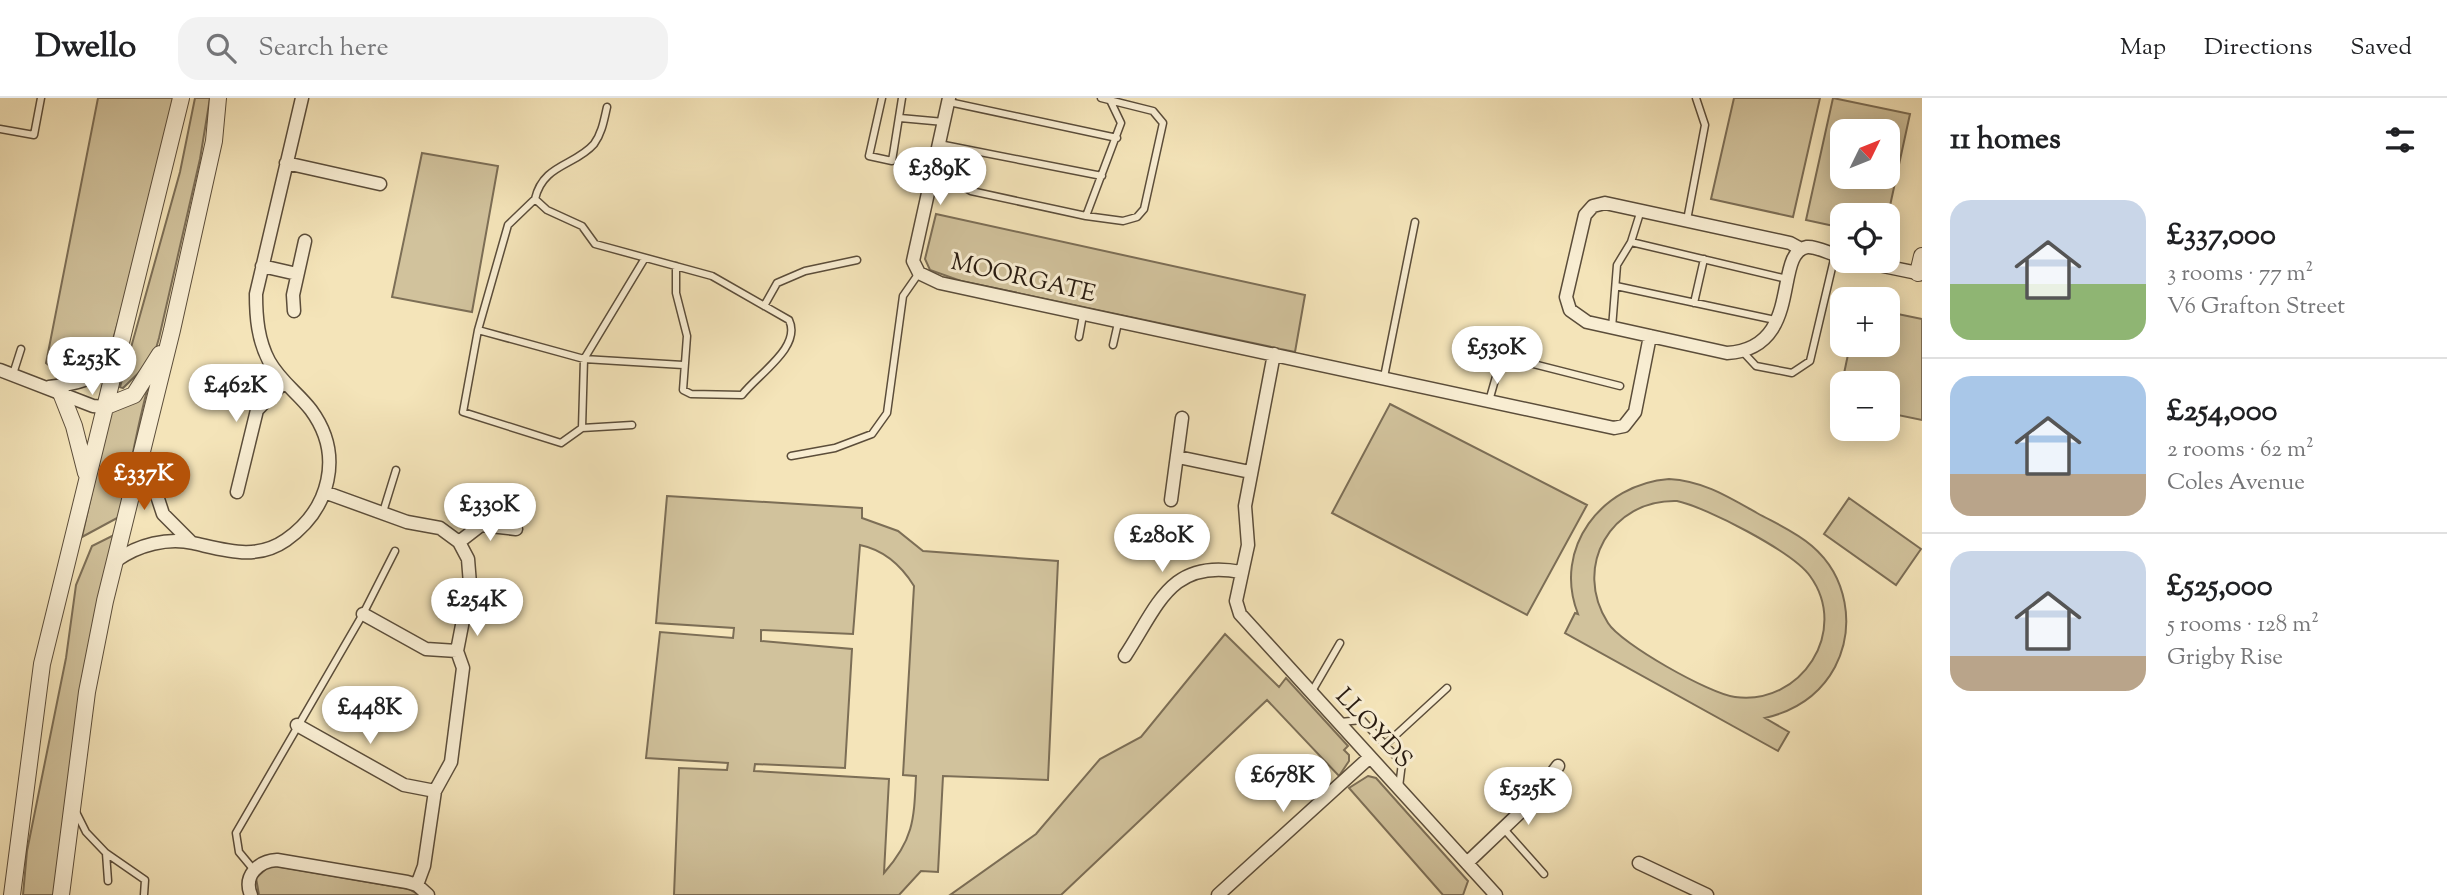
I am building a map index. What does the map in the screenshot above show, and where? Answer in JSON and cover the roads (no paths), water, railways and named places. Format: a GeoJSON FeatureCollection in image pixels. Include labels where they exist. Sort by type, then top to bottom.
{"type":"FeatureCollection","features":[{"type":"Feature","properties":{"kind":"street"},"geometry":{"type":"LineString","coordinates":[[12,895],[42,664],[86,476],[181,98]]}},
{"type":"Feature","properties":{"kind":"street"},"geometry":{"type":"LineString","coordinates":[[61,895],[87,692],[105,601],[143,453],[214,141],[218,98]]}},
{"type":"Feature","properties":{"kind":"street"},"geometry":{"type":"LineString","coordinates":[[117,560],[140,547],[191,542],[217,550],[246,553],[275,546],[301,527],[327,493],[329,456],[326,438],[311,410],[284,382],[262,346],[256,320],[256,294],[302,98]]}},
{"type":"Feature","properties":{"kind":"street","name":"MOORGATE"},"geometry":{"type":"LineString","coordinates":[[949,100],[931,168],[913,261],[919,273],[940,283],[1614,428],[1625,426],[1635,412],[1650,336]]}},
{"type":"Feature","properties":{"kind":"street"},"geometry":{"type":"LineString","coordinates":[[286,163],[380,184]]}},
{"type":"Feature","properties":{"kind":"street"},"geometry":{"type":"LineString","coordinates":[[1801,249],[1790,243],[1605,203],[1593,206],[1585,215],[1566,298],[1576,316],[1612,328],[1727,353],[1742,352],[1765,339],[1777,320],[1793,259],[1801,249],[1809,247],[1830,253]]}},
{"type":"Feature","properties":{"kind":"street"},"geometry":{"type":"LineString","coordinates":[[294,312],[293,295],[305,241]]}},
{"type":"Feature","properties":{"kind":"street"},"geometry":{"type":"LineString","coordinates":[[1900,270],[1920,274],[1922,256]]}},
{"type":"Feature","properties":{"kind":"street"},"geometry":{"type":"LineString","coordinates":[[262,266],[297,274]]}},
{"type":"Feature","properties":{"kind":"street"},"geometry":{"type":"LineString","coordinates":[[0,370],[93,406],[104,407],[134,395],[154,366],[172,330]]}},
{"type":"Feature","properties":{"kind":"street"},"geometry":{"type":"LineString","coordinates":[[1125,656],[1165,594],[1187,574],[1217,567],[1241,572],[1248,545],[1245,506],[1250,472],[1274,354]]}},
{"type":"Feature","properties":{"kind":"street"},"geometry":{"type":"LineString","coordinates":[[55,390],[85,382],[99,375],[115,360]]}},
{"type":"Feature","properties":{"kind":"street"},"geometry":{"type":"LineString","coordinates":[[237,492],[257,410],[284,382]]}},
{"type":"Feature","properties":{"kind":"street"},"geometry":{"type":"LineString","coordinates":[[55,390],[74,426],[86,476]]}},
{"type":"Feature","properties":{"kind":"street"},"geometry":{"type":"LineString","coordinates":[[1171,500],[1182,418]]}},
{"type":"Feature","properties":{"kind":"street"},"geometry":{"type":"LineString","coordinates":[[143,453],[163,514],[191,542]]}},
{"type":"Feature","properties":{"kind":"street"},"geometry":{"type":"LineString","coordinates":[[1178,457],[1250,472]]}},
{"type":"Feature","properties":{"kind":"street"},"geometry":{"type":"LineString","coordinates":[[327,493],[383,514],[440,528],[459,542],[468,559],[470,584],[457,651],[463,668],[451,762],[435,791],[425,866],[417,885]]}},
{"type":"Feature","properties":{"kind":"street"},"geometry":{"type":"LineString","coordinates":[[459,542],[481,525],[516,528]]}},
{"type":"Feature","properties":{"kind":"street","name":"LLOYDS"},"geometry":{"type":"LineString","coordinates":[[1241,572],[1236,601],[1240,614],[1468,862],[1490,893]]}},
{"type":"Feature","properties":{"kind":"street"},"geometry":{"type":"LineString","coordinates":[[363,614],[426,649],[457,651]]}},
{"type":"Feature","properties":{"kind":"street"},"geometry":{"type":"LineString","coordinates":[[297,724],[404,785],[435,791]]}},
{"type":"Feature","properties":{"kind":"street"},"geometry":{"type":"LineString","coordinates":[[1218,895],[1370,757]]}},
{"type":"Feature","properties":{"kind":"street"},"geometry":{"type":"LineString","coordinates":[[1468,862],[1544,789],[1558,766]]}},
{"type":"Feature","properties":{"kind":"street"},"geometry":{"type":"LineString","coordinates":[[251,895],[248,884],[254,870],[260,864],[277,860],[417,885],[428,895]]}},
{"type":"Feature","properties":{"kind":"street"},"geometry":{"type":"LineString","coordinates":[[1639,863],[1707,895]]}},
{"type":"Feature","properties":{"kind":"street"},"geometry":{"type":"LineString","coordinates":[[1673,895],[1679,881]]}},
{"type":"Feature","properties":{"kind":"lane"},"geometry":{"type":"LineString","coordinates":[[0,129],[34,135],[41,98]]}},
{"type":"Feature","properties":{"kind":"lane"},"geometry":{"type":"LineString","coordinates":[[882,98],[869,156],[892,160],[902,98]]}},
{"type":"Feature","properties":{"kind":"lane"},"geometry":{"type":"LineString","coordinates":[[931,168],[971,191],[1086,216],[1123,221],[1137,218],[1144,209],[1163,123],[1153,111],[1101,98]]}},
{"type":"Feature","properties":{"kind":"lane"},"geometry":{"type":"LineString","coordinates":[[1687,220],[1705,125],[1696,98]]}},
{"type":"Feature","properties":{"kind":"lane"},"geometry":{"type":"LineString","coordinates":[[949,100],[1117,138]]}},
{"type":"Feature","properties":{"kind":"lane"},"geometry":{"type":"LineString","coordinates":[[1086,216],[1121,122],[1110,100]]}},
{"type":"Feature","properties":{"kind":"lane"},"geometry":{"type":"LineString","coordinates":[[607,107],[601,131],[592,146],[560,165],[538,186],[536,199],[508,225],[478,330],[462,408],[466,415],[561,443],[582,428],[632,425]]}},
{"type":"Feature","properties":{"kind":"lane"},"geometry":{"type":"LineString","coordinates":[[900,118],[944,122]]}},
{"type":"Feature","properties":{"kind":"lane"},"geometry":{"type":"LineString","coordinates":[[938,144],[1102,176]]}},
{"type":"Feature","properties":{"kind":"lane"},"geometry":{"type":"LineString","coordinates":[[536,199],[547,210],[582,226],[595,244],[645,258],[676,266],[712,276],[789,320],[793,327],[792,342],[742,395],[687,393],[682,385],[687,337],[676,293],[676,266]]}},
{"type":"Feature","properties":{"kind":"lane"},"geometry":{"type":"LineString","coordinates":[[1612,328],[1619,257],[1631,242],[1641,210]]}},
{"type":"Feature","properties":{"kind":"lane"},"geometry":{"type":"LineString","coordinates":[[1384,377],[1415,222]]}},
{"type":"Feature","properties":{"kind":"lane"},"geometry":{"type":"LineString","coordinates":[[1631,242],[1787,279]]}},
{"type":"Feature","properties":{"kind":"lane"},"geometry":{"type":"LineString","coordinates":[[582,428],[584,359],[645,258]]}},
{"type":"Feature","properties":{"kind":"lane"},"geometry":{"type":"LineString","coordinates":[[1694,303],[1704,259]]}},
{"type":"Feature","properties":{"kind":"lane"},"geometry":{"type":"LineString","coordinates":[[764,306],[777,283],[805,271],[857,260]]}},
{"type":"Feature","properties":{"kind":"lane"},"geometry":{"type":"LineString","coordinates":[[791,456],[835,447],[872,433],[887,413],[903,296],[919,273]]}},
{"type":"Feature","properties":{"kind":"lane"},"geometry":{"type":"LineString","coordinates":[[1742,352],[1756,366],[1792,373],[1810,362],[1834,273]]}},
{"type":"Feature","properties":{"kind":"lane"},"geometry":{"type":"LineString","coordinates":[[1616,286],[1777,320]]}},
{"type":"Feature","properties":{"kind":"lane"},"geometry":{"type":"LineString","coordinates":[[1079,337],[1083,315]]}},
{"type":"Feature","properties":{"kind":"lane"},"geometry":{"type":"LineString","coordinates":[[1113,345],[1118,323]]}},
{"type":"Feature","properties":{"kind":"lane"},"geometry":{"type":"LineString","coordinates":[[478,330],[584,359],[683,365]]}},
{"type":"Feature","properties":{"kind":"lane"},"geometry":{"type":"LineString","coordinates":[[13,374],[21,349]]}},
{"type":"Feature","properties":{"kind":"lane"},"geometry":{"type":"LineString","coordinates":[[1489,401],[1499,366],[1510,358],[1620,386]]}},
{"type":"Feature","properties":{"kind":"lane"},"geometry":{"type":"LineString","coordinates":[[383,514],[396,470]]}},
{"type":"Feature","properties":{"kind":"lane"},"geometry":{"type":"LineString","coordinates":[[254,870],[239,852],[236,833],[363,614],[395,551]]}},
{"type":"Feature","properties":{"kind":"lane"},"geometry":{"type":"LineString","coordinates":[[1311,693],[1340,643]]}},
{"type":"Feature","properties":{"kind":"lane"},"geometry":{"type":"LineString","coordinates":[[1385,745],[1447,688]]}},
{"type":"Feature","properties":{"kind":"lane"},"geometry":{"type":"LineString","coordinates":[[1338,723],[1362,720],[1402,764],[1399,788]]}},
{"type":"Feature","properties":{"kind":"lane"},"geometry":{"type":"LineString","coordinates":[[72,804],[86,832],[107,853],[145,880],[144,895]]}},
{"type":"Feature","properties":{"kind":"lane"},"geometry":{"type":"LineString","coordinates":[[1503,828],[1544,874]]}},
{"type":"Feature","properties":{"kind":"lane"},"geometry":{"type":"LineString","coordinates":[[107,853],[108,881]]}}]}
